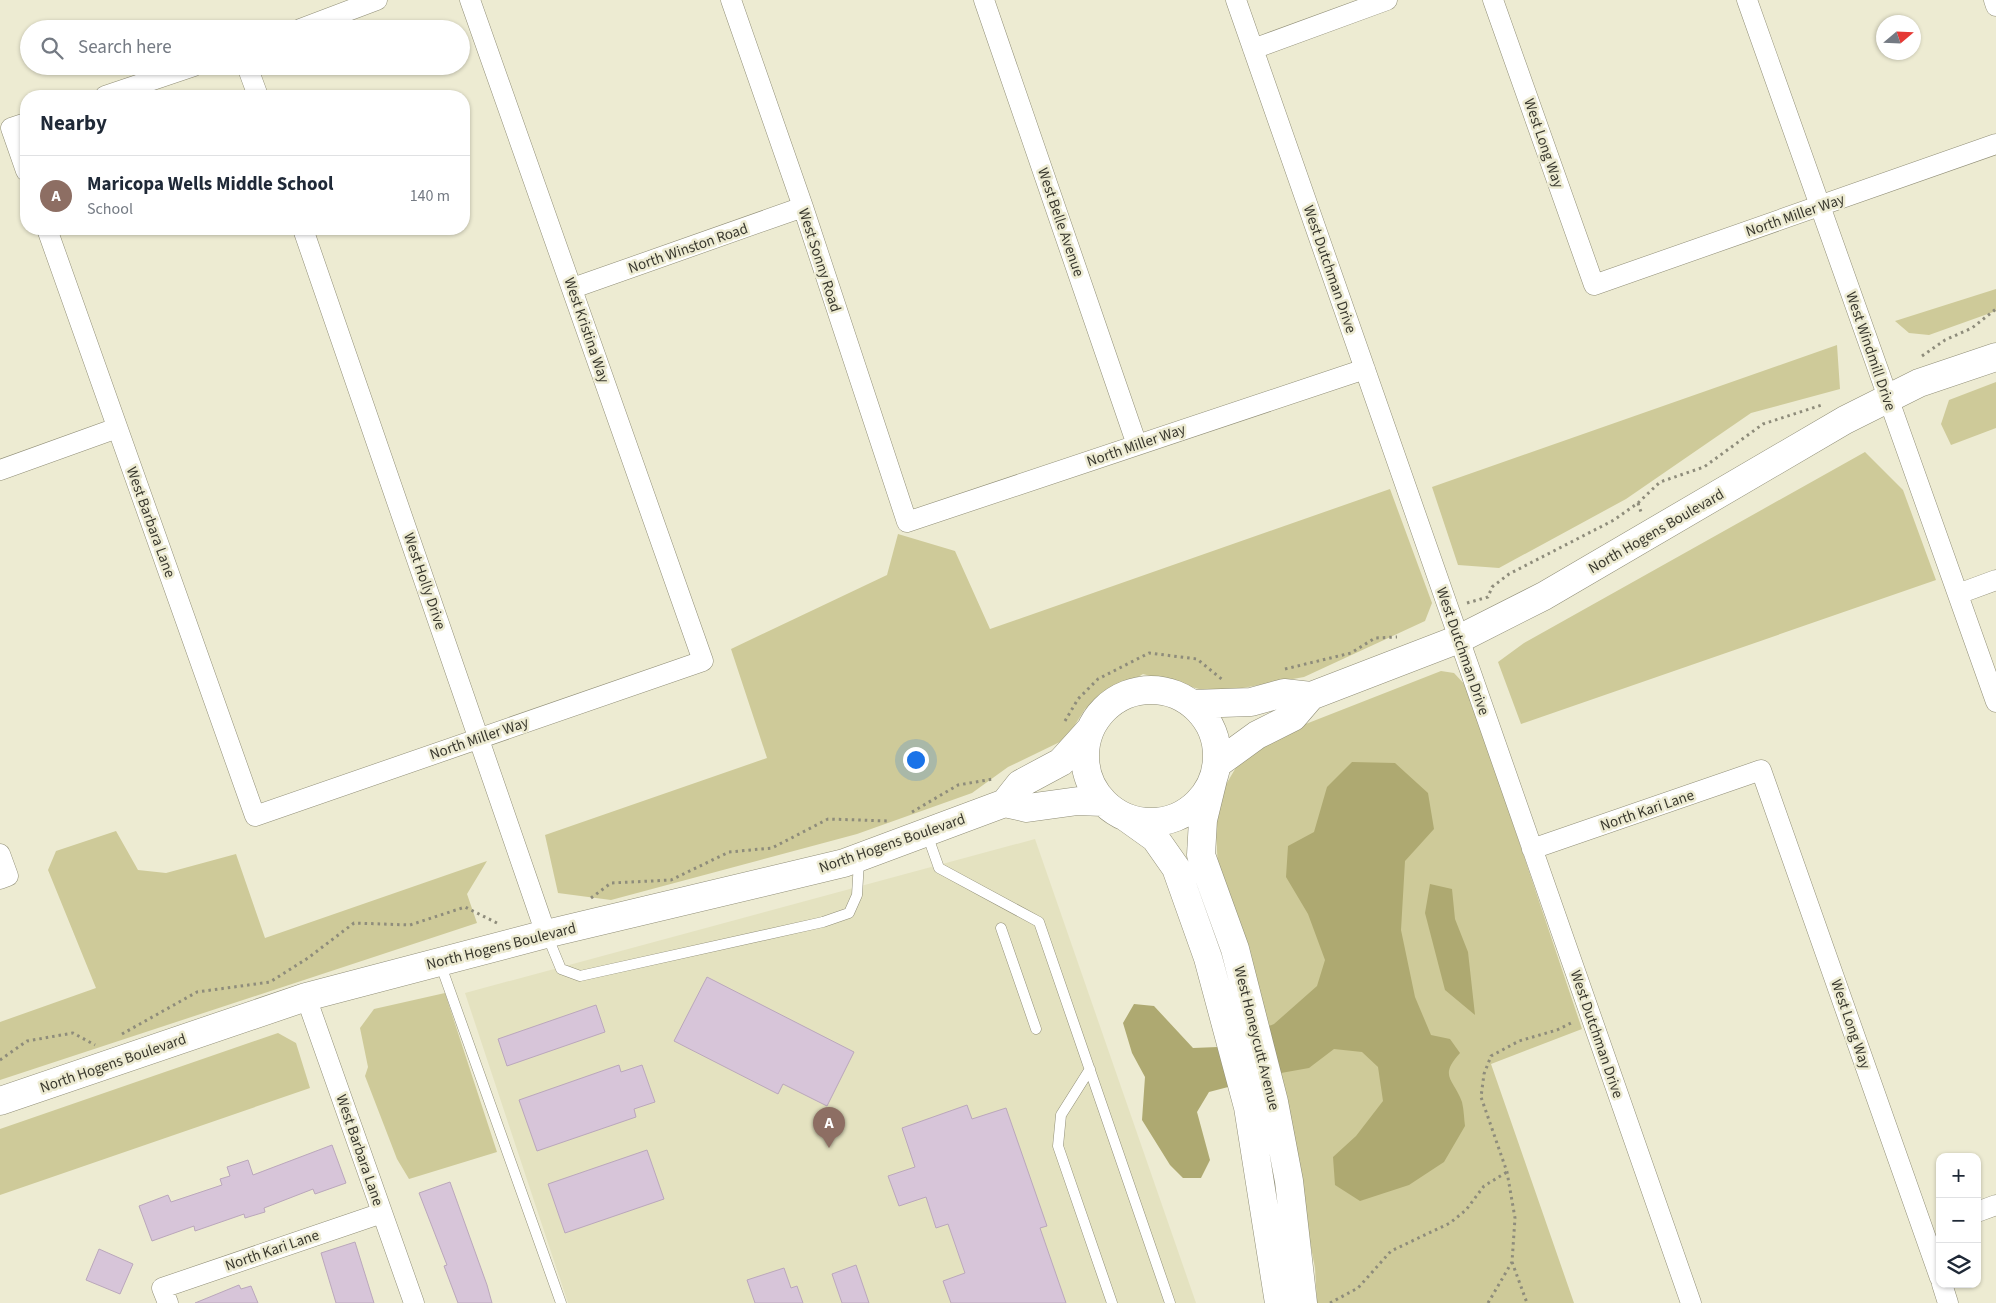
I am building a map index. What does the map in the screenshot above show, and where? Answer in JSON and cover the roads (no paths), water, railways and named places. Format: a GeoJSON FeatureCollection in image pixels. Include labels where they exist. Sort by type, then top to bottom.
{"type":"FeatureCollection","features":[{"type":"Feature","properties":{"kind":"street"},"geometry":{"type":"LineString","coordinates":[[324,20],[377,0]]}},
{"type":"Feature","properties":{"kind":"street","name":"West Kristina Way"},"geometry":{"type":"LineString","coordinates":[[470,0],[703,661]]}},
{"type":"Feature","properties":{"kind":"street","name":"West Sonny Road"},"geometry":{"type":"LineString","coordinates":[[731,0],[803,207],[907,522]]}},
{"type":"Feature","properties":{"kind":"street","name":"West Belle Avenue"},"geometry":{"type":"LineString","coordinates":[[984,0],[1137,445]]}},
{"type":"Feature","properties":{"kind":"street","name":"West Dutchman Drive"},"geometry":{"type":"LineString","coordinates":[[1236,0],[1691,1303]]}},
{"type":"Feature","properties":{"kind":"street"},"geometry":{"type":"LineString","coordinates":[[1253,49],[1387,0]]}},
{"type":"Feature","properties":{"kind":"street","name":"West Long Way"},"geometry":{"type":"LineString","coordinates":[[1493,0],[1594,285]]}},
{"type":"Feature","properties":{"kind":"street","name":"West Windmill Drive"},"geometry":{"type":"LineString","coordinates":[[1747,0],[1996,702]]}},
{"type":"Feature","properties":{"kind":"street"},"geometry":{"type":"LineString","coordinates":[[1994,0],[1996,6]]}},
{"type":"Feature","properties":{"kind":"street"},"geometry":{"type":"LineString","coordinates":[[123,90],[167,75]]}},
{"type":"Feature","properties":{"kind":"street"},"geometry":{"type":"LineString","coordinates":[[250,75],[256,90]]}},
{"type":"Feature","properties":{"kind":"street","name":"North Miller Way"},"geometry":{"type":"LineString","coordinates":[[1594,285],[1996,144]]}},
{"type":"Feature","properties":{"kind":"street","name":"North Winston Road"},"geometry":{"type":"LineString","coordinates":[[573,288],[803,207]]}},
{"type":"Feature","properties":{"kind":"street","name":"West Barbara Lane"},"geometry":{"type":"LineString","coordinates":[[49,235],[255,816]]}},
{"type":"Feature","properties":{"kind":"street","name":"West Holly Drive"},"geometry":{"type":"LineString","coordinates":[[305,235],[546,934]]}},
{"type":"Feature","properties":{"kind":"street","name":"North Hogens Boulevard"},"geometry":{"type":"LineString","coordinates":[[1193,704],[1251,702],[1284,693],[1311,696],[1459,638],[1544,596],[1845,420],[1918,383],[1996,357]]}},
{"type":"Feature","properties":{"kind":"street","name":"North Miller Way"},"geometry":{"type":"LineString","coordinates":[[907,522],[1365,369]]}},
{"type":"Feature","properties":{"kind":"street"},"geometry":{"type":"LineString","coordinates":[[0,470],[117,428]]}},
{"type":"Feature","properties":{"kind":"street"},"geometry":{"type":"LineString","coordinates":[[1958,594],[1996,580]]}},
{"type":"Feature","properties":{"kind":"street","name":"North Miller Way"},"geometry":{"type":"LineString","coordinates":[[255,816],[703,661]]}},
{"type":"Feature","properties":{"kind":"street"},"geometry":{"type":"LineString","coordinates":[[1000,791],[1020,784],[1061,762],[1076,727],[1110,704],[1134,691],[1155,689],[1176,694],[1193,704],[1208,721],[1216,742],[1215,772],[1203,798],[1187,812],[1168,820],[1147,822],[1126,818],[1103,802],[1092,787],[1086,769],[1084,750],[1076,727]]}},
{"type":"Feature","properties":{"kind":"street","name":"North Hogens Boulevard"},"geometry":{"type":"LineString","coordinates":[[1215,772],[1257,735],[1293,717],[1311,696]]}},
{"type":"Feature","properties":{"kind":"street","name":"West Long Way"},"geometry":{"type":"LineString","coordinates":[[1761,770],[1932,1229],[1936,1254]]}},
{"type":"Feature","properties":{"kind":"street","name":"North Kari Lane"},"geometry":{"type":"LineString","coordinates":[[1532,849],[1761,770]]}},
{"type":"Feature","properties":{"kind":"street","name":"West Honeycutt Avenue"},"geometry":{"type":"LineString","coordinates":[[1215,772],[1202,820],[1201,855],[1234,949],[1240,1018],[1261,1104],[1289,1181],[1303,1303]]}},
{"type":"Feature","properties":{"kind":"street"},"geometry":{"type":"LineString","coordinates":[[1000,791],[1027,808],[1078,801],[1103,802]]}},
{"type":"Feature","properties":{"kind":"street","name":"North Hogens Boulevard"},"geometry":{"type":"LineString","coordinates":[[0,1101],[306,997],[546,934],[844,863],[860,857],[919,823],[1000,791]]}},
{"type":"Feature","properties":{"kind":"street","name":"West Honeycutt Avenue"},"geometry":{"type":"LineString","coordinates":[[1126,818],[1155,838],[1176,868],[1208,958],[1240,1018]]}},
{"type":"Feature","properties":{"kind":"street"},"geometry":{"type":"LineString","coordinates":[[0,854],[4,877]]}},
{"type":"Feature","properties":{"kind":"street","name":"West Barbara Lane"},"geometry":{"type":"LineString","coordinates":[[306,997],[414,1303]]}},
{"type":"Feature","properties":{"kind":"street","name":"West Honeycutt Avenue"},"geometry":{"type":"LineString","coordinates":[[1261,1104],[1279,1303]]}},
{"type":"Feature","properties":{"kind":"street"},"geometry":{"type":"LineString","coordinates":[[1981,1211],[1996,1205]]}},
{"type":"Feature","properties":{"kind":"street","name":"North Kari Lane"},"geometry":{"type":"LineString","coordinates":[[165,1296],[382,1213]]}},
{"type":"Feature","properties":{"kind":"street"},"geometry":{"type":"LineString","coordinates":[[1943,1288],[1948,1303]]}},
{"type":"Feature","properties":{"kind":"lane"},"geometry":{"type":"LineString","coordinates":[[919,823],[939,868],[1039,922],[1170,1303]]}},
{"type":"Feature","properties":{"kind":"lane"},"geometry":{"type":"LineString","coordinates":[[546,934],[561,969],[580,976],[823,922],[850,913],[857,894],[860,857]]}},
{"type":"Feature","properties":{"kind":"lane"},"geometry":{"type":"LineString","coordinates":[[1001,928],[1036,1029]]}},
{"type":"Feature","properties":{"kind":"lane"},"geometry":{"type":"LineString","coordinates":[[439,962],[561,1303]]}},
{"type":"Feature","properties":{"kind":"lane"},"geometry":{"type":"LineString","coordinates":[[1090,1069],[1061,1115],[1058,1146],[1112,1303]]}},
{"type":"Feature","properties":{"kind":"place","name":"Maricopa Wells Middle School"},"geometry":{"type":"Point","coordinates":[829,1148]}}]}
